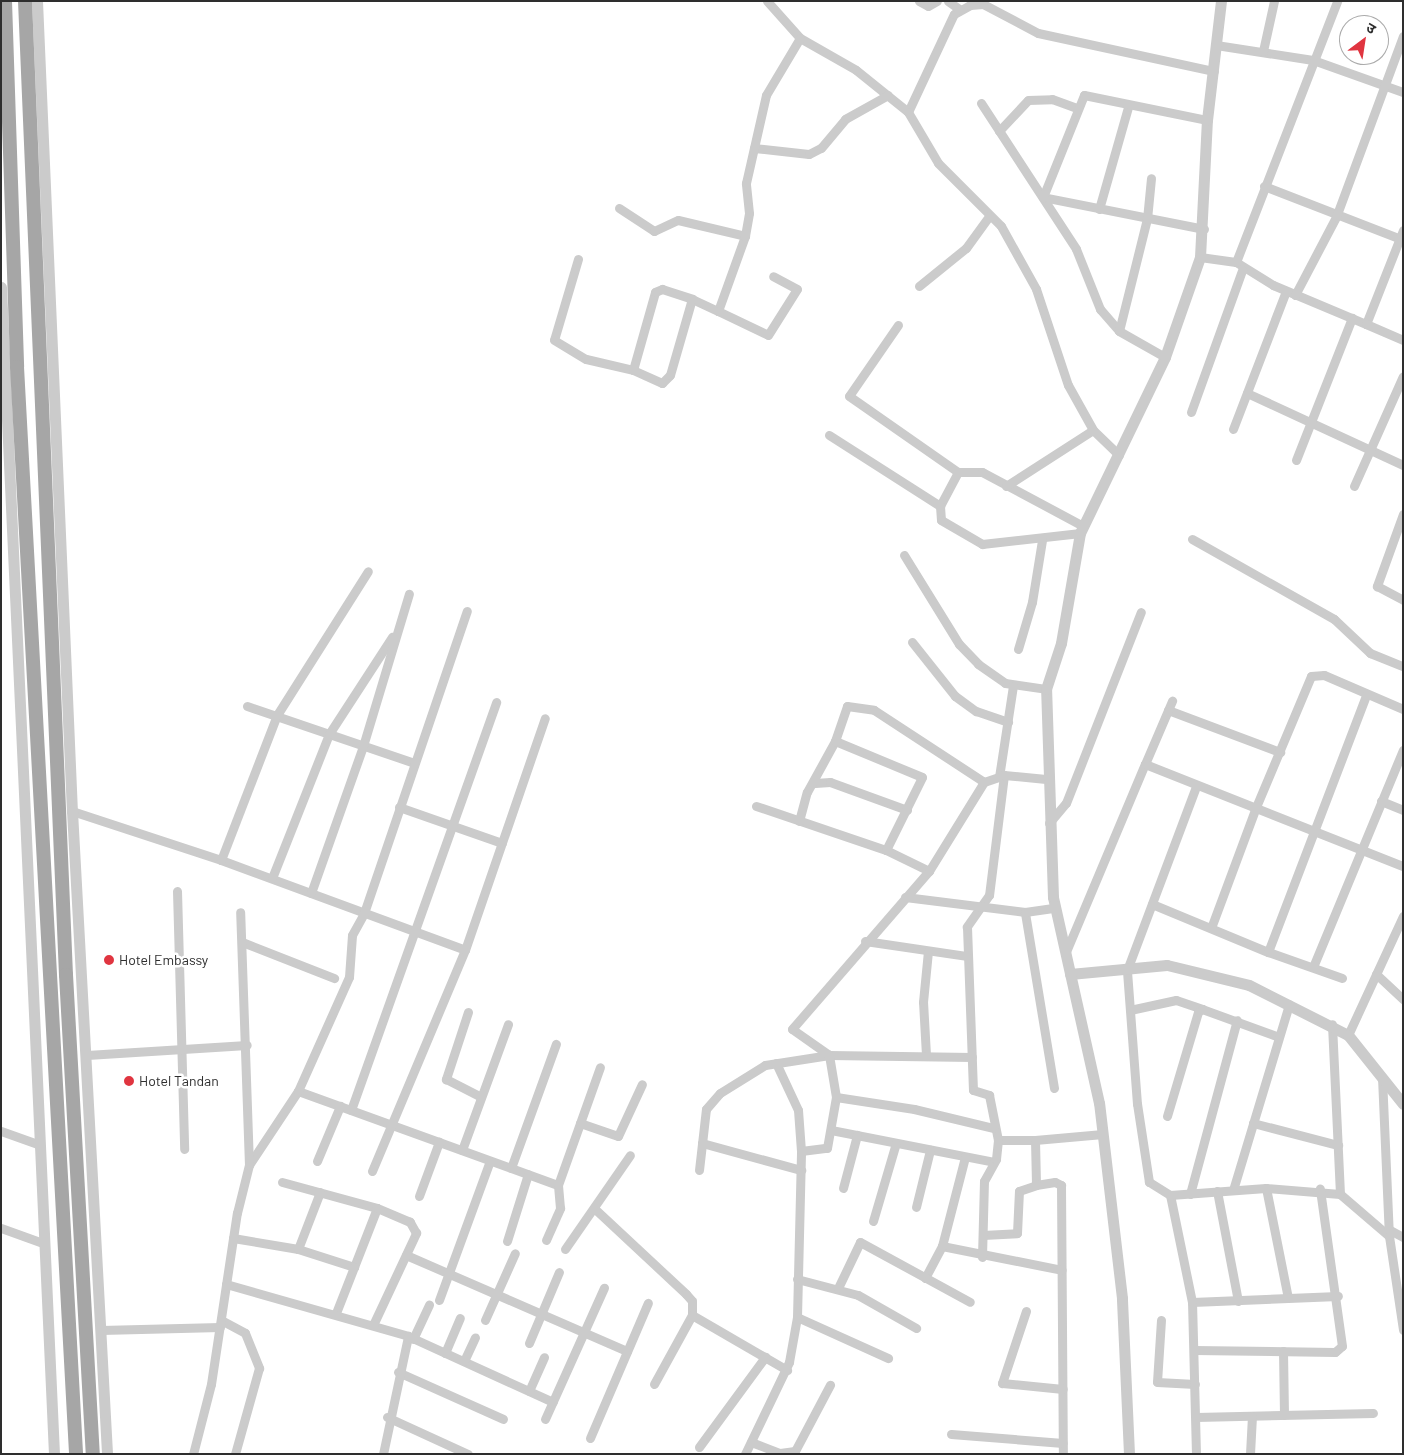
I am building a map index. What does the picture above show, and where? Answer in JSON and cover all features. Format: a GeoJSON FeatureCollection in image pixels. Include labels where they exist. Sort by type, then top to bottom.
{"type":"FeatureCollection","features":[{"type":"Feature","properties":{"kind":"main road"},"geometry":{"type":"LineString","coordinates":[[6,1],[18,367],[76,1454]]}},
{"type":"Feature","properties":{"kind":"main road"},"geometry":{"type":"LineString","coordinates":[[26,1],[66,975],[93,1454]]}},
{"type":"Feature","properties":{"kind":"street"},"geometry":{"type":"LineString","coordinates":[[37,1],[72,811],[87,1055],[107,1454]]}},
{"type":"Feature","properties":{"kind":"street"},"geometry":{"type":"LineString","coordinates":[[768,1],[800,38],[856,70],[908,112],[938,163],[989,216],[1002,226],[1036,289],[1058,362],[1093,430],[1119,455]]}},
{"type":"Feature","properties":{"kind":"street"},"geometry":{"type":"LineString","coordinates":[[920,1],[928,6],[937,1]]}},
{"type":"Feature","properties":{"kind":"street"},"geometry":{"type":"LineString","coordinates":[[948,1],[959,9],[983,4],[1038,33],[1214,71]]}},
{"type":"Feature","properties":{"kind":"street"},"geometry":{"type":"LineString","coordinates":[[1129,1454],[1122,1298],[1102,1134],[1082,1014],[1065,954],[1056,908],[1046,779],[1046,689],[1061,643],[1082,529],[1165,357],[1200,257],[1204,229],[1207,120],[1221,1]]}},
{"type":"Feature","properties":{"kind":"street"},"geometry":{"type":"LineString","coordinates":[[1263,51],[1274,1]]}},
{"type":"Feature","properties":{"kind":"street"},"geometry":{"type":"LineString","coordinates":[[1236,262],[1337,1]]}},
{"type":"Feature","properties":{"kind":"street"},"geometry":{"type":"LineString","coordinates":[[908,112],[959,9]]}},
{"type":"Feature","properties":{"kind":"street"},"geometry":{"type":"LineString","coordinates":[[1295,295],[1336,217],[1403,36]]}},
{"type":"Feature","properties":{"kind":"street"},"geometry":{"type":"LineString","coordinates":[[718,311],[745,236],[750,213],[746,183],[766,95],[800,38]]}},
{"type":"Feature","properties":{"kind":"street"},"geometry":{"type":"LineString","coordinates":[[1216,45],[1313,60],[1403,92]]}},
{"type":"Feature","properties":{"kind":"street"},"geometry":{"type":"LineString","coordinates":[[1043,197],[1081,98],[1089,94],[1128,107],[1207,120]]}},
{"type":"Feature","properties":{"kind":"street"},"geometry":{"type":"LineString","coordinates":[[754,148],[809,154],[821,148],[845,119],[888,95]]}},
{"type":"Feature","properties":{"kind":"street"},"geometry":{"type":"LineString","coordinates":[[998,131],[1033,98],[1077,108]]}},
{"type":"Feature","properties":{"kind":"street"},"geometry":{"type":"LineString","coordinates":[[981,103],[1076,248],[1100,309],[1119,331],[1165,357]]}},
{"type":"Feature","properties":{"kind":"street"},"geometry":{"type":"LineString","coordinates":[[1099,209],[1128,107]]}},
{"type":"Feature","properties":{"kind":"street"},"geometry":{"type":"LineString","coordinates":[[1119,331],[1148,218],[1151,178]]}},
{"type":"Feature","properties":{"kind":"street"},"geometry":{"type":"LineString","coordinates":[[1264,186],[1336,217],[1402,236],[1366,324]]}},
{"type":"Feature","properties":{"kind":"street"},"geometry":{"type":"LineString","coordinates":[[1043,197],[1204,229]]}},
{"type":"Feature","properties":{"kind":"street"},"geometry":{"type":"LineString","coordinates":[[619,208],[654,231],[678,220],[745,236]]}},
{"type":"Feature","properties":{"kind":"street"},"geometry":{"type":"LineString","coordinates":[[919,286],[966,248],[989,216]]}},
{"type":"Feature","properties":{"kind":"street"},"geometry":{"type":"LineString","coordinates":[[1200,257],[1236,262],[1242,270],[1286,291],[1403,340]]}},
{"type":"Feature","properties":{"kind":"street"},"geometry":{"type":"LineString","coordinates":[[578,259],[554,340],[586,359],[633,370],[662,383],[666,380],[692,299]]}},
{"type":"Feature","properties":{"kind":"street"},"geometry":{"type":"LineString","coordinates":[[1191,412],[1242,270]]}},
{"type":"Feature","properties":{"kind":"street"},"geometry":{"type":"LineString","coordinates":[[633,370],[655,292],[662,289],[692,299],[768,335],[797,288],[773,276]]}},
{"type":"Feature","properties":{"kind":"street"},"geometry":{"type":"LineString","coordinates":[[1,287],[54,1454]]}},
{"type":"Feature","properties":{"kind":"street"},"geometry":{"type":"LineString","coordinates":[[1233,429],[1286,291]]}},
{"type":"Feature","properties":{"kind":"street"},"geometry":{"type":"LineString","coordinates":[[1296,460],[1352,318]]}},
{"type":"Feature","properties":{"kind":"street"},"geometry":{"type":"LineString","coordinates":[[898,325],[850,396],[958,472],[982,472],[1082,529]]}},
{"type":"Feature","properties":{"kind":"street"},"geometry":{"type":"LineString","coordinates":[[1354,486],[1403,376]]}},
{"type":"Feature","properties":{"kind":"street"},"geometry":{"type":"LineString","coordinates":[[1247,393],[1312,420],[1403,465]]}},
{"type":"Feature","properties":{"kind":"street"},"geometry":{"type":"LineString","coordinates":[[1006,486],[1093,430]]}},
{"type":"Feature","properties":{"kind":"street"},"geometry":{"type":"LineString","coordinates":[[830,435],[940,506]]}},
{"type":"Feature","properties":{"kind":"street"},"geometry":{"type":"LineString","coordinates":[[958,472],[940,506],[941,520],[982,544],[1042,540],[1082,529]]}},
{"type":"Feature","properties":{"kind":"street"},"geometry":{"type":"LineString","coordinates":[[1403,514],[1376,586],[1403,600]]}},
{"type":"Feature","properties":{"kind":"street"},"geometry":{"type":"LineString","coordinates":[[1192,539],[1334,619],[1370,653],[1403,666]]}},
{"type":"Feature","properties":{"kind":"street"},"geometry":{"type":"LineString","coordinates":[[1018,649],[1032,602],[1042,540]]}},
{"type":"Feature","properties":{"kind":"street"},"geometry":{"type":"LineString","coordinates":[[904,556],[959,644],[988,673],[1013,686],[1046,689]]}},
{"type":"Feature","properties":{"kind":"street"},"geometry":{"type":"LineString","coordinates":[[221,860],[277,715],[368,571]]}},
{"type":"Feature","properties":{"kind":"street"},"geometry":{"type":"LineString","coordinates":[[311,893],[363,746],[397,628],[409,594]]}},
{"type":"Feature","properties":{"kind":"street"},"geometry":{"type":"LineString","coordinates":[[249,1165],[298,1091],[349,977],[352,935],[364,913],[467,611]]}},
{"type":"Feature","properties":{"kind":"street"},"geometry":{"type":"LineString","coordinates":[[1049,823],[1066,803],[1141,612]]}},
{"type":"Feature","properties":{"kind":"street"},"geometry":{"type":"LineString","coordinates":[[272,878],[329,734],[397,628]]}},
{"type":"Feature","properties":{"kind":"street"},"geometry":{"type":"LineString","coordinates":[[912,642],[955,696],[976,711],[1008,722]]}},
{"type":"Feature","properties":{"kind":"street"},"geometry":{"type":"LineString","coordinates":[[1211,928],[1256,807],[1312,676],[1324,675],[1366,695],[1403,709]]}},
{"type":"Feature","properties":{"kind":"street"},"geometry":{"type":"LineString","coordinates":[[982,1256],[984,1181],[994,1162],[998,1140],[994,1128],[989,1095],[973,1090],[966,956],[967,927],[976,908],[989,895],[1013,686]]}},
{"type":"Feature","properties":{"kind":"street"},"geometry":{"type":"LineString","coordinates":[[1268,952],[1366,695]]}},
{"type":"Feature","properties":{"kind":"street"},"geometry":{"type":"LineString","coordinates":[[1065,954],[1172,701]]}},
{"type":"Feature","properties":{"kind":"street"},"geometry":{"type":"LineString","coordinates":[[351,1110],[416,932],[451,825],[496,702]]}},
{"type":"Feature","properties":{"kind":"street"},"geometry":{"type":"LineString","coordinates":[[799,821],[807,792],[815,783],[834,741],[842,715],[852,704],[898,724],[984,782]]}},
{"type":"Feature","properties":{"kind":"street"},"geometry":{"type":"LineString","coordinates":[[247,706],[414,763]]}},
{"type":"Feature","properties":{"kind":"street"},"geometry":{"type":"LineString","coordinates":[[1168,710],[1280,752]]}},
{"type":"Feature","properties":{"kind":"street"},"geometry":{"type":"LineString","coordinates":[[372,1171],[394,1125],[465,950],[545,718]]}},
{"type":"Feature","properties":{"kind":"street"},"geometry":{"type":"LineString","coordinates":[[834,741],[922,777],[886,850]]}},
{"type":"Feature","properties":{"kind":"street"},"geometry":{"type":"LineString","coordinates":[[1313,967],[1360,849],[1403,750]]}},
{"type":"Feature","properties":{"kind":"street"},"geometry":{"type":"LineString","coordinates":[[1145,764],[1196,786],[1256,807],[1403,866]]}},
{"type":"Feature","properties":{"kind":"street"},"geometry":{"type":"LineString","coordinates":[[801,1151],[826,1150],[836,1097],[829,1055],[792,1029],[865,941],[930,871],[984,782],[1002,776],[1046,779]]}},
{"type":"Feature","properties":{"kind":"street"},"geometry":{"type":"LineString","coordinates":[[815,783],[830,782],[907,810]]}},
{"type":"Feature","properties":{"kind":"street"},"geometry":{"type":"LineString","coordinates":[[1196,786],[1127,970],[1150,1182],[1170,1195],[1266,1188],[1320,1189],[1340,1194],[1389,1232],[1403,1237]]}},
{"type":"Feature","properties":{"kind":"street"},"geometry":{"type":"LineString","coordinates":[[1381,801],[1403,810]]}},
{"type":"Feature","properties":{"kind":"street"},"geometry":{"type":"LineString","coordinates":[[756,806],[886,850],[930,871]]}},
{"type":"Feature","properties":{"kind":"street"},"geometry":{"type":"LineString","coordinates":[[399,807],[502,843]]}},
{"type":"Feature","properties":{"kind":"street"},"geometry":{"type":"LineString","coordinates":[[72,811],[272,878],[465,950]]}},
{"type":"Feature","properties":{"kind":"street"},"geometry":{"type":"LineString","coordinates":[[177,891],[184,1149]]}},
{"type":"Feature","properties":{"kind":"street"},"geometry":{"type":"LineString","coordinates":[[905,897],[976,908],[1025,912],[1056,908]]}},
{"type":"Feature","properties":{"kind":"street"},"geometry":{"type":"LineString","coordinates":[[1152,904],[1268,952],[1342,978]]}},
{"type":"Feature","properties":{"kind":"street"},"geometry":{"type":"LineString","coordinates":[[193,1454],[220,1323],[233,1238],[249,1165],[247,1045],[240,912]]}},
{"type":"Feature","properties":{"kind":"street"},"geometry":{"type":"LineString","coordinates":[[1025,912],[1054,1088]]}},
{"type":"Feature","properties":{"kind":"street"},"geometry":{"type":"LineString","coordinates":[[1348,1034],[1403,916]]}},
{"type":"Feature","properties":{"kind":"street"},"geometry":{"type":"LineString","coordinates":[[865,941],[966,956]]}},
{"type":"Feature","properties":{"kind":"street"},"geometry":{"type":"LineString","coordinates":[[242,942],[334,978]]}},
{"type":"Feature","properties":{"kind":"street"},"geometry":{"type":"LineString","coordinates":[[926,1055],[923,1002],[928,951]]}},
{"type":"Feature","properties":{"kind":"street"},"geometry":{"type":"LineString","coordinates":[[1070,974],[1167,965],[1204,970],[1289,1004],[1332,1024],[1348,1034],[1403,1104]]}},
{"type":"Feature","properties":{"kind":"street"},"geometry":{"type":"LineString","coordinates":[[1376,974],[1403,999]]}},
{"type":"Feature","properties":{"kind":"street"},"geometry":{"type":"LineString","coordinates":[[1130,1010],[1176,1000],[1236,1020],[1276,1036]]}},
{"type":"Feature","properties":{"kind":"street"},"geometry":{"type":"LineString","coordinates":[[1233,1190],[1276,1036],[1289,1004]]}},
{"type":"Feature","properties":{"kind":"street"},"geometry":{"type":"LineString","coordinates":[[1167,1116],[1195,1016],[1202,1009]]}},
{"type":"Feature","properties":{"kind":"street"},"geometry":{"type":"LineString","coordinates":[[468,1012],[446,1079],[481,1097]]}},
{"type":"Feature","properties":{"kind":"street"},"geometry":{"type":"LineString","coordinates":[[1190,1194],[1236,1020]]}},
{"type":"Feature","properties":{"kind":"street"},"geometry":{"type":"LineString","coordinates":[[462,1150],[508,1024]]}},
{"type":"Feature","properties":{"kind":"street"},"geometry":{"type":"LineString","coordinates":[[1332,1024],[1340,1194]]}},
{"type":"Feature","properties":{"kind":"street"},"geometry":{"type":"LineString","coordinates":[[510,1168],[556,1044]]}},
{"type":"Feature","properties":{"kind":"street"},"geometry":{"type":"LineString","coordinates":[[87,1055],[247,1045]]}},
{"type":"Feature","properties":{"kind":"street"},"geometry":{"type":"LineString","coordinates":[[699,1170],[706,1109],[713,1099],[743,1076],[776,1063],[829,1055],[972,1057]]}},
{"type":"Feature","properties":{"kind":"street"},"geometry":{"type":"LineString","coordinates":[[745,1454],[788,1366],[793,1348],[797,1316],[801,1170],[798,1110],[776,1063]]}},
{"type":"Feature","properties":{"kind":"street"},"geometry":{"type":"LineString","coordinates":[[546,1240],[560,1208],[558,1185],[600,1067]]}},
{"type":"Feature","properties":{"kind":"street"},"geometry":{"type":"LineString","coordinates":[[1382,1076],[1389,1232],[1403,1330]]}},
{"type":"Feature","properties":{"kind":"street"},"geometry":{"type":"LineString","coordinates":[[580,1123],[618,1136],[642,1084]]}},
{"type":"Feature","properties":{"kind":"street"},"geometry":{"type":"LineString","coordinates":[[298,1091],[558,1185]]}},
{"type":"Feature","properties":{"kind":"street"},"geometry":{"type":"LineString","coordinates":[[836,1097],[994,1128]]}},
{"type":"Feature","properties":{"kind":"street"},"geometry":{"type":"LineString","coordinates":[[317,1161],[340,1106]]}},
{"type":"Feature","properties":{"kind":"street"},"geometry":{"type":"LineString","coordinates":[[1253,1123],[1338,1145]]}},
{"type":"Feature","properties":{"kind":"street"},"geometry":{"type":"LineString","coordinates":[[831,1130],[994,1162]]}},
{"type":"Feature","properties":{"kind":"street"},"geometry":{"type":"LineString","coordinates":[[1,1131],[40,1145]]}},
{"type":"Feature","properties":{"kind":"street"},"geometry":{"type":"LineString","coordinates":[[998,1140],[1035,1140],[1102,1134]]}},
{"type":"Feature","properties":{"kind":"street"},"geometry":{"type":"LineString","coordinates":[[842,1188],[857,1135]]}},
{"type":"Feature","properties":{"kind":"street"},"geometry":{"type":"LineString","coordinates":[[1035,1140],[1036,1185]]}},
{"type":"Feature","properties":{"kind":"street"},"geometry":{"type":"LineString","coordinates":[[419,1196],[439,1142]]}},
{"type":"Feature","properties":{"kind":"street"},"geometry":{"type":"LineString","coordinates":[[702,1143],[801,1170]]}},
{"type":"Feature","properties":{"kind":"street"},"geometry":{"type":"LineString","coordinates":[[873,1221],[896,1143]]}},
{"type":"Feature","properties":{"kind":"street"},"geometry":{"type":"LineString","coordinates":[[916,1207],[930,1150]]}},
{"type":"Feature","properties":{"kind":"street"},"geometry":{"type":"LineString","coordinates":[[565,1250],[596,1210],[630,1155]]}},
{"type":"Feature","properties":{"kind":"street"},"geometry":{"type":"LineString","coordinates":[[925,1278],[942,1246],[965,1157]]}},
{"type":"Feature","properties":{"kind":"street"},"geometry":{"type":"LineString","coordinates":[[439,1300],[490,1161]]}},
{"type":"Feature","properties":{"kind":"street"},"geometry":{"type":"LineString","coordinates":[[507,1241],[528,1174]]}},
{"type":"Feature","properties":{"kind":"street"},"geometry":{"type":"LineString","coordinates":[[282,1182],[377,1208],[415,1226],[406,1256],[373,1325]]}},
{"type":"Feature","properties":{"kind":"street"},"geometry":{"type":"LineString","coordinates":[[983,1235],[1017,1233],[1019,1191],[1036,1185],[1056,1182],[1061,1185],[1063,1454]]}},
{"type":"Feature","properties":{"kind":"street"},"geometry":{"type":"LineString","coordinates":[[1266,1188],[1288,1298]]}},
{"type":"Feature","properties":{"kind":"street"},"geometry":{"type":"LineString","coordinates":[[1194,1350],[1335,1352],[1342,1346],[1338,1296],[1320,1189]]}},
{"type":"Feature","properties":{"kind":"street"},"geometry":{"type":"LineString","coordinates":[[298,1249],[320,1192]]}},
{"type":"Feature","properties":{"kind":"street"},"geometry":{"type":"LineString","coordinates":[[1217,1192],[1238,1301]]}},
{"type":"Feature","properties":{"kind":"street"},"geometry":{"type":"LineString","coordinates":[[1170,1195],[1192,1302],[1196,1454]]}},
{"type":"Feature","properties":{"kind":"street"},"geometry":{"type":"LineString","coordinates":[[336,1313],[377,1208]]}},
{"type":"Feature","properties":{"kind":"street"},"geometry":{"type":"LineString","coordinates":[[596,1210],[692,1301],[692,1314],[654,1384]]}},
{"type":"Feature","properties":{"kind":"street"},"geometry":{"type":"LineString","coordinates":[[1,1228],[43,1243]]}},
{"type":"Feature","properties":{"kind":"street"},"geometry":{"type":"LineString","coordinates":[[233,1238],[298,1249],[354,1267]]}},
{"type":"Feature","properties":{"kind":"street"},"geometry":{"type":"LineString","coordinates":[[838,1288],[860,1242],[970,1302]]}},
{"type":"Feature","properties":{"kind":"street"},"geometry":{"type":"LineString","coordinates":[[942,1246],[982,1256],[1062,1270]]}},
{"type":"Feature","properties":{"kind":"street"},"geometry":{"type":"LineString","coordinates":[[485,1320],[515,1253]]}},
{"type":"Feature","properties":{"kind":"street"},"geometry":{"type":"LineString","coordinates":[[406,1256],[450,1273],[627,1351]]}},
{"type":"Feature","properties":{"kind":"street"},"geometry":{"type":"LineString","coordinates":[[528,1343],[559,1272]]}},
{"type":"Feature","properties":{"kind":"street"},"geometry":{"type":"LineString","coordinates":[[797,1279],[838,1288],[916,1328]]}},
{"type":"Feature","properties":{"kind":"street"},"geometry":{"type":"LineString","coordinates":[[226,1284],[336,1313],[410,1338],[552,1402]]}},
{"type":"Feature","properties":{"kind":"street"},"geometry":{"type":"LineString","coordinates":[[545,1419],[604,1288]]}},
{"type":"Feature","properties":{"kind":"street"},"geometry":{"type":"LineString","coordinates":[[1192,1302],[1338,1296]]}},
{"type":"Feature","properties":{"kind":"street"},"geometry":{"type":"LineString","coordinates":[[590,1438],[648,1303]]}},
{"type":"Feature","properties":{"kind":"street"},"geometry":{"type":"LineString","coordinates":[[383,1454],[387,1417],[398,1372],[410,1338],[429,1304]]}},
{"type":"Feature","properties":{"kind":"street"},"geometry":{"type":"LineString","coordinates":[[1026,1311],[1002,1383],[1063,1389]]}},
{"type":"Feature","properties":{"kind":"street"},"geometry":{"type":"LineString","coordinates":[[692,1314],[765,1357],[788,1366]]}},
{"type":"Feature","properties":{"kind":"street"},"geometry":{"type":"LineString","coordinates":[[797,1316],[888,1358]]}},
{"type":"Feature","properties":{"kind":"street"},"geometry":{"type":"LineString","coordinates":[[445,1353],[460,1318]]}},
{"type":"Feature","properties":{"kind":"street"},"geometry":{"type":"LineString","coordinates":[[1161,1320],[1157,1382],[1195,1384]]}},
{"type":"Feature","properties":{"kind":"street"},"geometry":{"type":"LineString","coordinates":[[101,1330],[220,1323],[244,1333],[259,1368],[235,1454]]}},
{"type":"Feature","properties":{"kind":"street"},"geometry":{"type":"LineString","coordinates":[[464,1361],[475,1338]]}},
{"type":"Feature","properties":{"kind":"street"},"geometry":{"type":"LineString","coordinates":[[1283,1351],[1284,1415]]}},
{"type":"Feature","properties":{"kind":"street"},"geometry":{"type":"LineString","coordinates":[[529,1392],[544,1357]]}},
{"type":"Feature","properties":{"kind":"street"},"geometry":{"type":"LineString","coordinates":[[699,1447],[765,1357]]}},
{"type":"Feature","properties":{"kind":"street"},"geometry":{"type":"LineString","coordinates":[[398,1372],[503,1419]]}},
{"type":"Feature","properties":{"kind":"street"},"geometry":{"type":"LineString","coordinates":[[751,1442],[780,1453],[795,1451],[830,1385]]}},
{"type":"Feature","properties":{"kind":"street"},"geometry":{"type":"LineString","coordinates":[[1196,1417],[1373,1413]]}},
{"type":"Feature","properties":{"kind":"street"},"geometry":{"type":"LineString","coordinates":[[1250,1454],[1252,1416]]}},
{"type":"Feature","properties":{"kind":"street"},"geometry":{"type":"LineString","coordinates":[[387,1417],[468,1454]]}},
{"type":"Feature","properties":{"kind":"street"},"geometry":{"type":"LineString","coordinates":[[951,1434],[1063,1443]]}},
{"type":"Feature","properties":{"kind":"place","name":"Hotel Embassy"},"geometry":{"type":"Point","coordinates":[109,960]}},
{"type":"Feature","properties":{"kind":"place","name":"Hotel Tandan"},"geometry":{"type":"Point","coordinates":[129,1081]}}]}
